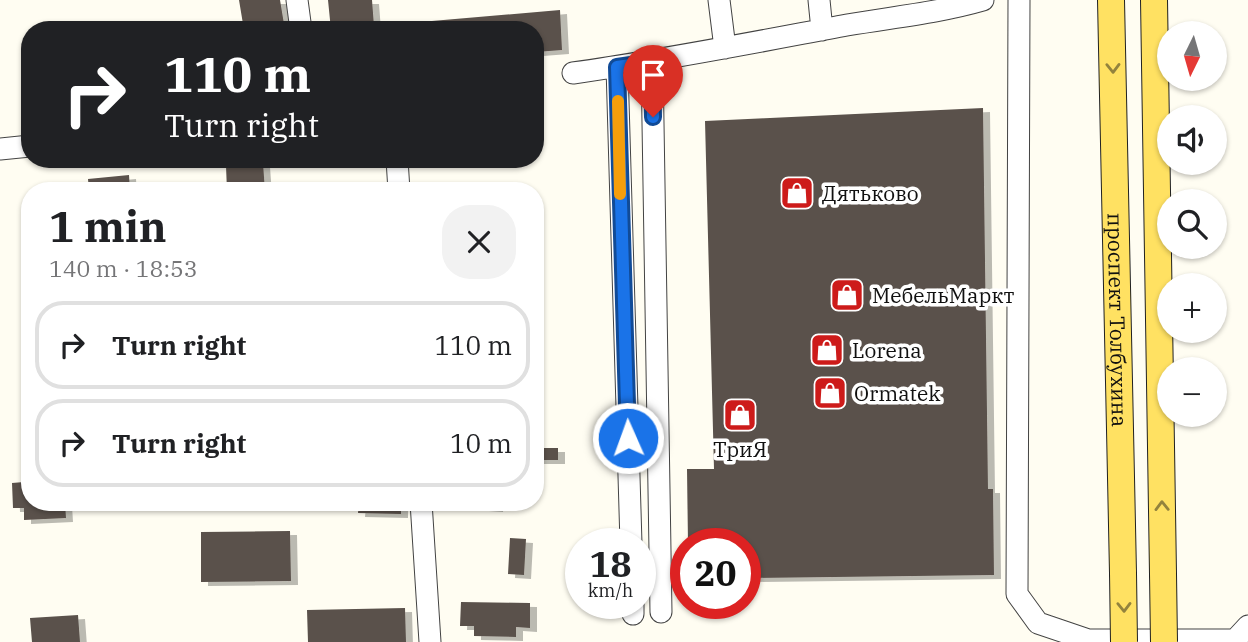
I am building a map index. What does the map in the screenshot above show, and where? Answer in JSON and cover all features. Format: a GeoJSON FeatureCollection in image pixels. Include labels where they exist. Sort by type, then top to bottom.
{"type":"FeatureCollection","features":[{"type":"Feature","properties":{"kind":"main road","name":"проспект Толбухина"},"geometry":{"type":"LineString","coordinates":[[1111,0],[1124,642]]}},
{"type":"Feature","properties":{"kind":"main road","name":"проспект Толбухина"},"geometry":{"type":"LineString","coordinates":[[1154,0],[1164,642]]}},
{"type":"Feature","properties":{"kind":"street"},"geometry":{"type":"LineString","coordinates":[[297,0],[300,21]]}},
{"type":"Feature","properties":{"kind":"street"},"geometry":{"type":"LineString","coordinates":[[719,0],[724,48]]}},
{"type":"Feature","properties":{"kind":"street"},"geometry":{"type":"LineString","coordinates":[[819,0],[822,30]]}},
{"type":"Feature","properties":{"kind":"street"},"geometry":{"type":"LineString","coordinates":[[573,73],[652,62],[822,30],[944,11],[983,0]]}},
{"type":"Feature","properties":{"kind":"street"},"geometry":{"type":"LineString","coordinates":[[1019,0],[1017,594],[1038,622],[1088,640],[1244,635]]}},
{"type":"Feature","properties":{"kind":"street"},"geometry":{"type":"LineString","coordinates":[[652,62],[661,612]]}},
{"type":"Feature","properties":{"kind":"street"},"geometry":{"type":"LineString","coordinates":[[617,67],[631,528]]}},
{"type":"Feature","properties":{"kind":"street"},"geometry":{"type":"LineString","coordinates":[[0,149],[21,146]]}},
{"type":"Feature","properties":{"kind":"street"},"geometry":{"type":"LineString","coordinates":[[422,511],[430,642]]}},
{"type":"Feature","properties":{"kind":"building"},"geometry":{"type":"Polygon","coordinates":[[[239,0],[280,0],[284,21],[242,21],[239,0]]]}},
{"type":"Feature","properties":{"kind":"building"},"geometry":{"type":"Polygon","coordinates":[[[328,0],[372,0],[374,21],[330,21],[328,0]]]}},
{"type":"Feature","properties":{"kind":"building"},"geometry":{"type":"Polygon","coordinates":[[[560,10],[562,50],[544,51],[544,21],[432,21],[560,10]]]}},
{"type":"Feature","properties":{"kind":"building","name":"МебельМаркт"},"geometry":{"type":"Polygon","coordinates":[[[983,108],[988,489],[993,489],[994,575],[761,578],[761,528],[688,528],[687,469],[714,469],[705,121],[983,108]]]}},
{"type":"Feature","properties":{"kind":"building"},"geometry":{"type":"Polygon","coordinates":[[[226,168],[263,168],[264,182],[227,182],[226,168]]]}},
{"type":"Feature","properties":{"kind":"building"},"geometry":{"type":"Polygon","coordinates":[[[129,175],[129,182],[88,182],[88,179],[129,175]]]}},
{"type":"Feature","properties":{"kind":"building"},"geometry":{"type":"Polygon","coordinates":[[[544,448],[558,448],[558,460],[544,460],[544,448]]]}},
{"type":"Feature","properties":{"kind":"building"},"geometry":{"type":"Polygon","coordinates":[[[21,482],[21,508],[13,508],[12,483],[21,482]]]}},
{"type":"Feature","properties":{"kind":"building"},"geometry":{"type":"Polygon","coordinates":[[[24,511],[66,511],[66,518],[24,520],[24,511]]]}},
{"type":"Feature","properties":{"kind":"building"},"geometry":{"type":"Polygon","coordinates":[[[358,511],[401,511],[401,514],[358,511]]]}},
{"type":"Feature","properties":{"kind":"building"},"geometry":{"type":"Polygon","coordinates":[[[290,531],[291,581],[201,582],[201,532],[290,531]]]}},
{"type":"Feature","properties":{"kind":"building"},"geometry":{"type":"Polygon","coordinates":[[[510,538],[526,539],[524,575],[508,574],[510,538]]]}},
{"type":"Feature","properties":{"kind":"building"},"geometry":{"type":"Polygon","coordinates":[[[461,602],[530,603],[530,628],[516,627],[516,637],[474,636],[474,626],[460,626],[461,602]]]}},
{"type":"Feature","properties":{"kind":"building"},"geometry":{"type":"Polygon","coordinates":[[[405,608],[406,642],[308,642],[307,610],[405,608]]]}},
{"type":"Feature","properties":{"kind":"building"},"geometry":{"type":"Polygon","coordinates":[[[78,615],[80,642],[32,642],[30,618],[78,615]]]}},
{"type":"Feature","properties":{"kind":"slow traffic"},"geometry":{"type":"LineString","coordinates":[[618,101],[620,194]]}},
{"type":"Feature","properties":{"kind":"place","name":"Дятьково"},"geometry":{"type":"Point","coordinates":[797,193]}},
{"type":"Feature","properties":{"kind":"place","name":"МебельМаркт"},"geometry":{"type":"Point","coordinates":[847,295]}},
{"type":"Feature","properties":{"kind":"place","name":"Lorena"},"geometry":{"type":"Point","coordinates":[827,350]}},
{"type":"Feature","properties":{"kind":"place","name":"Ormatek"},"geometry":{"type":"Point","coordinates":[830,393]}},
{"type":"Feature","properties":{"kind":"place","name":"ТриЯ"},"geometry":{"type":"Point","coordinates":[740,415]}},
{"type":"Feature","properties":{"kind":"route"},"geometry":{"type":"LineString","coordinates":[[628,438],[617,67],[652,62],[653,117]]}}]}
